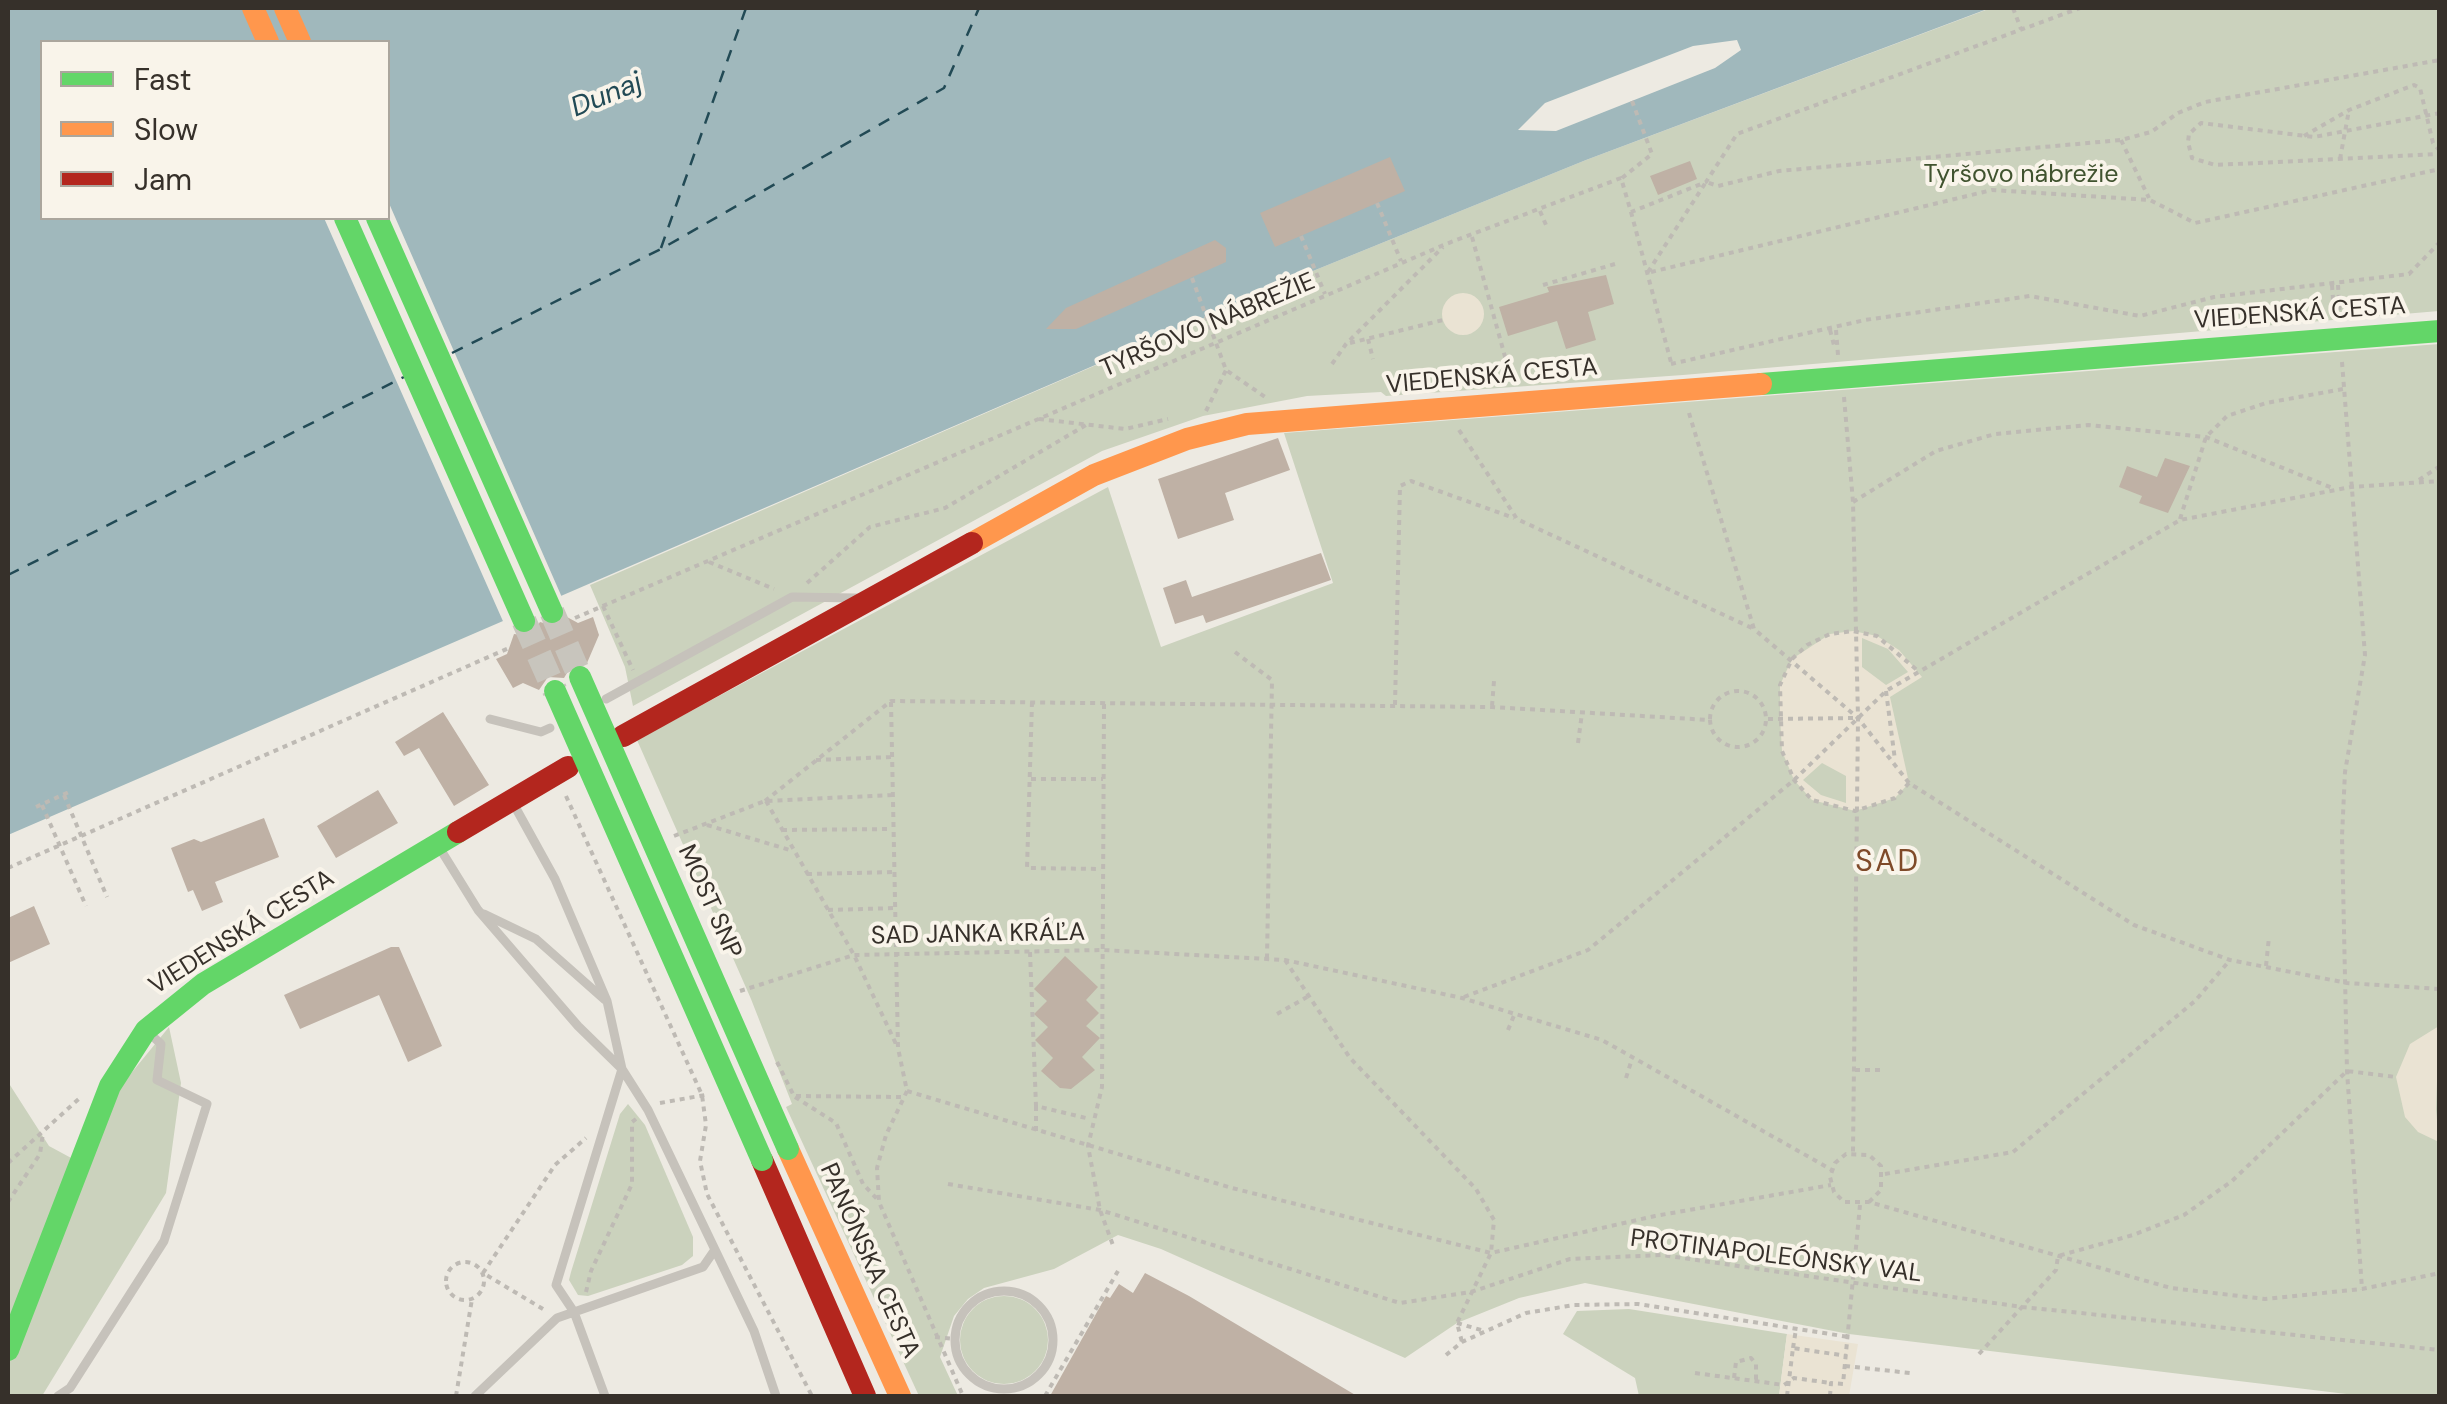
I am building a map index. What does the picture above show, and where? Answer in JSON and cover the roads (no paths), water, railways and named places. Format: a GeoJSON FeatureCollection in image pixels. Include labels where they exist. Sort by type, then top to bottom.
{"type":"FeatureCollection","features":[{"type":"Feature","properties":{"kind":"street"},"geometry":{"type":"LineString","coordinates":[[252,8],[267,40]]}},
{"type":"Feature","properties":{"kind":"street"},"geometry":{"type":"LineString","coordinates":[[285,8],[299,40]]}},
{"type":"Feature","properties":{"kind":"street"},"geometry":{"type":"LineString","coordinates":[[347,220],[524,621]]}},
{"type":"Feature","properties":{"kind":"street"},"geometry":{"type":"LineString","coordinates":[[379,220],[562,616]]}},
{"type":"Feature","properties":{"kind":"street","name":"VIEDENSKÁ CESTA"},"geometry":{"type":"LineString","coordinates":[[623,736],[1094,475],[1187,439],[1276,420],[2440,331]]}},
{"type":"Feature","properties":{"kind":"street","name":"MOST SNP"},"geometry":{"type":"LineString","coordinates":[[580,677],[788,1149]]}},
{"type":"Feature","properties":{"kind":"street"},"geometry":{"type":"LineString","coordinates":[[555,691],[865,1396]]}},
{"type":"Feature","properties":{"kind":"street","name":"VIEDENSKÁ CESTA"},"geometry":{"type":"LineString","coordinates":[[8,1350],[110,1086],[146,1030],[204,984],[568,767]]}},
{"type":"Feature","properties":{"kind":"street","name":"PANÓNSKA CESTA"},"geometry":{"type":"LineString","coordinates":[[788,1149],[900,1396]]}},
{"type":"Feature","properties":{"kind":"lane"},"geometry":{"type":"LineString","coordinates":[[606,699],[792,596],[869,599]]}},
{"type":"Feature","properties":{"kind":"lane"},"geometry":{"type":"LineString","coordinates":[[490,719],[541,732],[550,728]]}},
{"type":"Feature","properties":{"kind":"lane"},"geometry":{"type":"LineString","coordinates":[[512,800],[555,879],[608,1002],[622,1069],[556,1285],[574,1312],[605,1396]]}},
{"type":"Feature","properties":{"kind":"lane"},"geometry":{"type":"LineString","coordinates":[[437,845],[478,910],[578,1026],[622,1069],[648,1110],[754,1331],[776,1396]]}},
{"type":"Feature","properties":{"kind":"lane"},"geometry":{"type":"LineString","coordinates":[[478,910],[536,939],[608,1002]]}},
{"type":"Feature","properties":{"kind":"lane"},"geometry":{"type":"LineString","coordinates":[[58,1396],[70,1388],[164,1241],[206,1104],[157,1080],[161,1044],[146,1030]]}},
{"type":"Feature","properties":{"kind":"lane"},"geometry":{"type":"LineString","coordinates":[[475,1396],[557,1318],[703,1267],[714,1251]]}},
{"type":"Feature","properties":{"kind":"lane"},"geometry":{"type":"LineString","coordinates":[[1007,1292],[1030,1299],[1049,1322],[1052,1348],[1040,1373],[1024,1384],[997,1389],[984,1385],[962,1366],[955,1338],[964,1311],[978,1298],[1007,1292]]}},
{"type":"Feature","properties":{"kind":"lane"},"geometry":{"type":"LineString","coordinates":[[1024,1384],[1024,1396]]}},
{"type":"Feature","properties":{"kind":"lane"},"geometry":{"type":"LineString","coordinates":[[984,1385],[988,1396]]}},
{"type":"Feature","properties":{"kind":"water","name":"Dunaj"},"geometry":{"type":"Polygon","coordinates":[[[8,8],[1990,8],[1586,160],[1308,273],[8,835],[8,8]]]}},
{"type":"Feature","properties":{"kind":"tunnel"},"geometry":{"type":"LineString","coordinates":[[552,612],[580,677]]}},
{"type":"Feature","properties":{"kind":"tunnel"},"geometry":{"type":"LineString","coordinates":[[524,621],[555,691]]}},
{"type":"Feature","properties":{"kind":"district","name":"SAD"},"geometry":{"type":"Point","coordinates":[1888,863]}},
{"type":"Feature","properties":{"kind":"park label","name":"Tyršovo nábrežie"},"geometry":{"type":"Point","coordinates":[2021,175]}}]}
